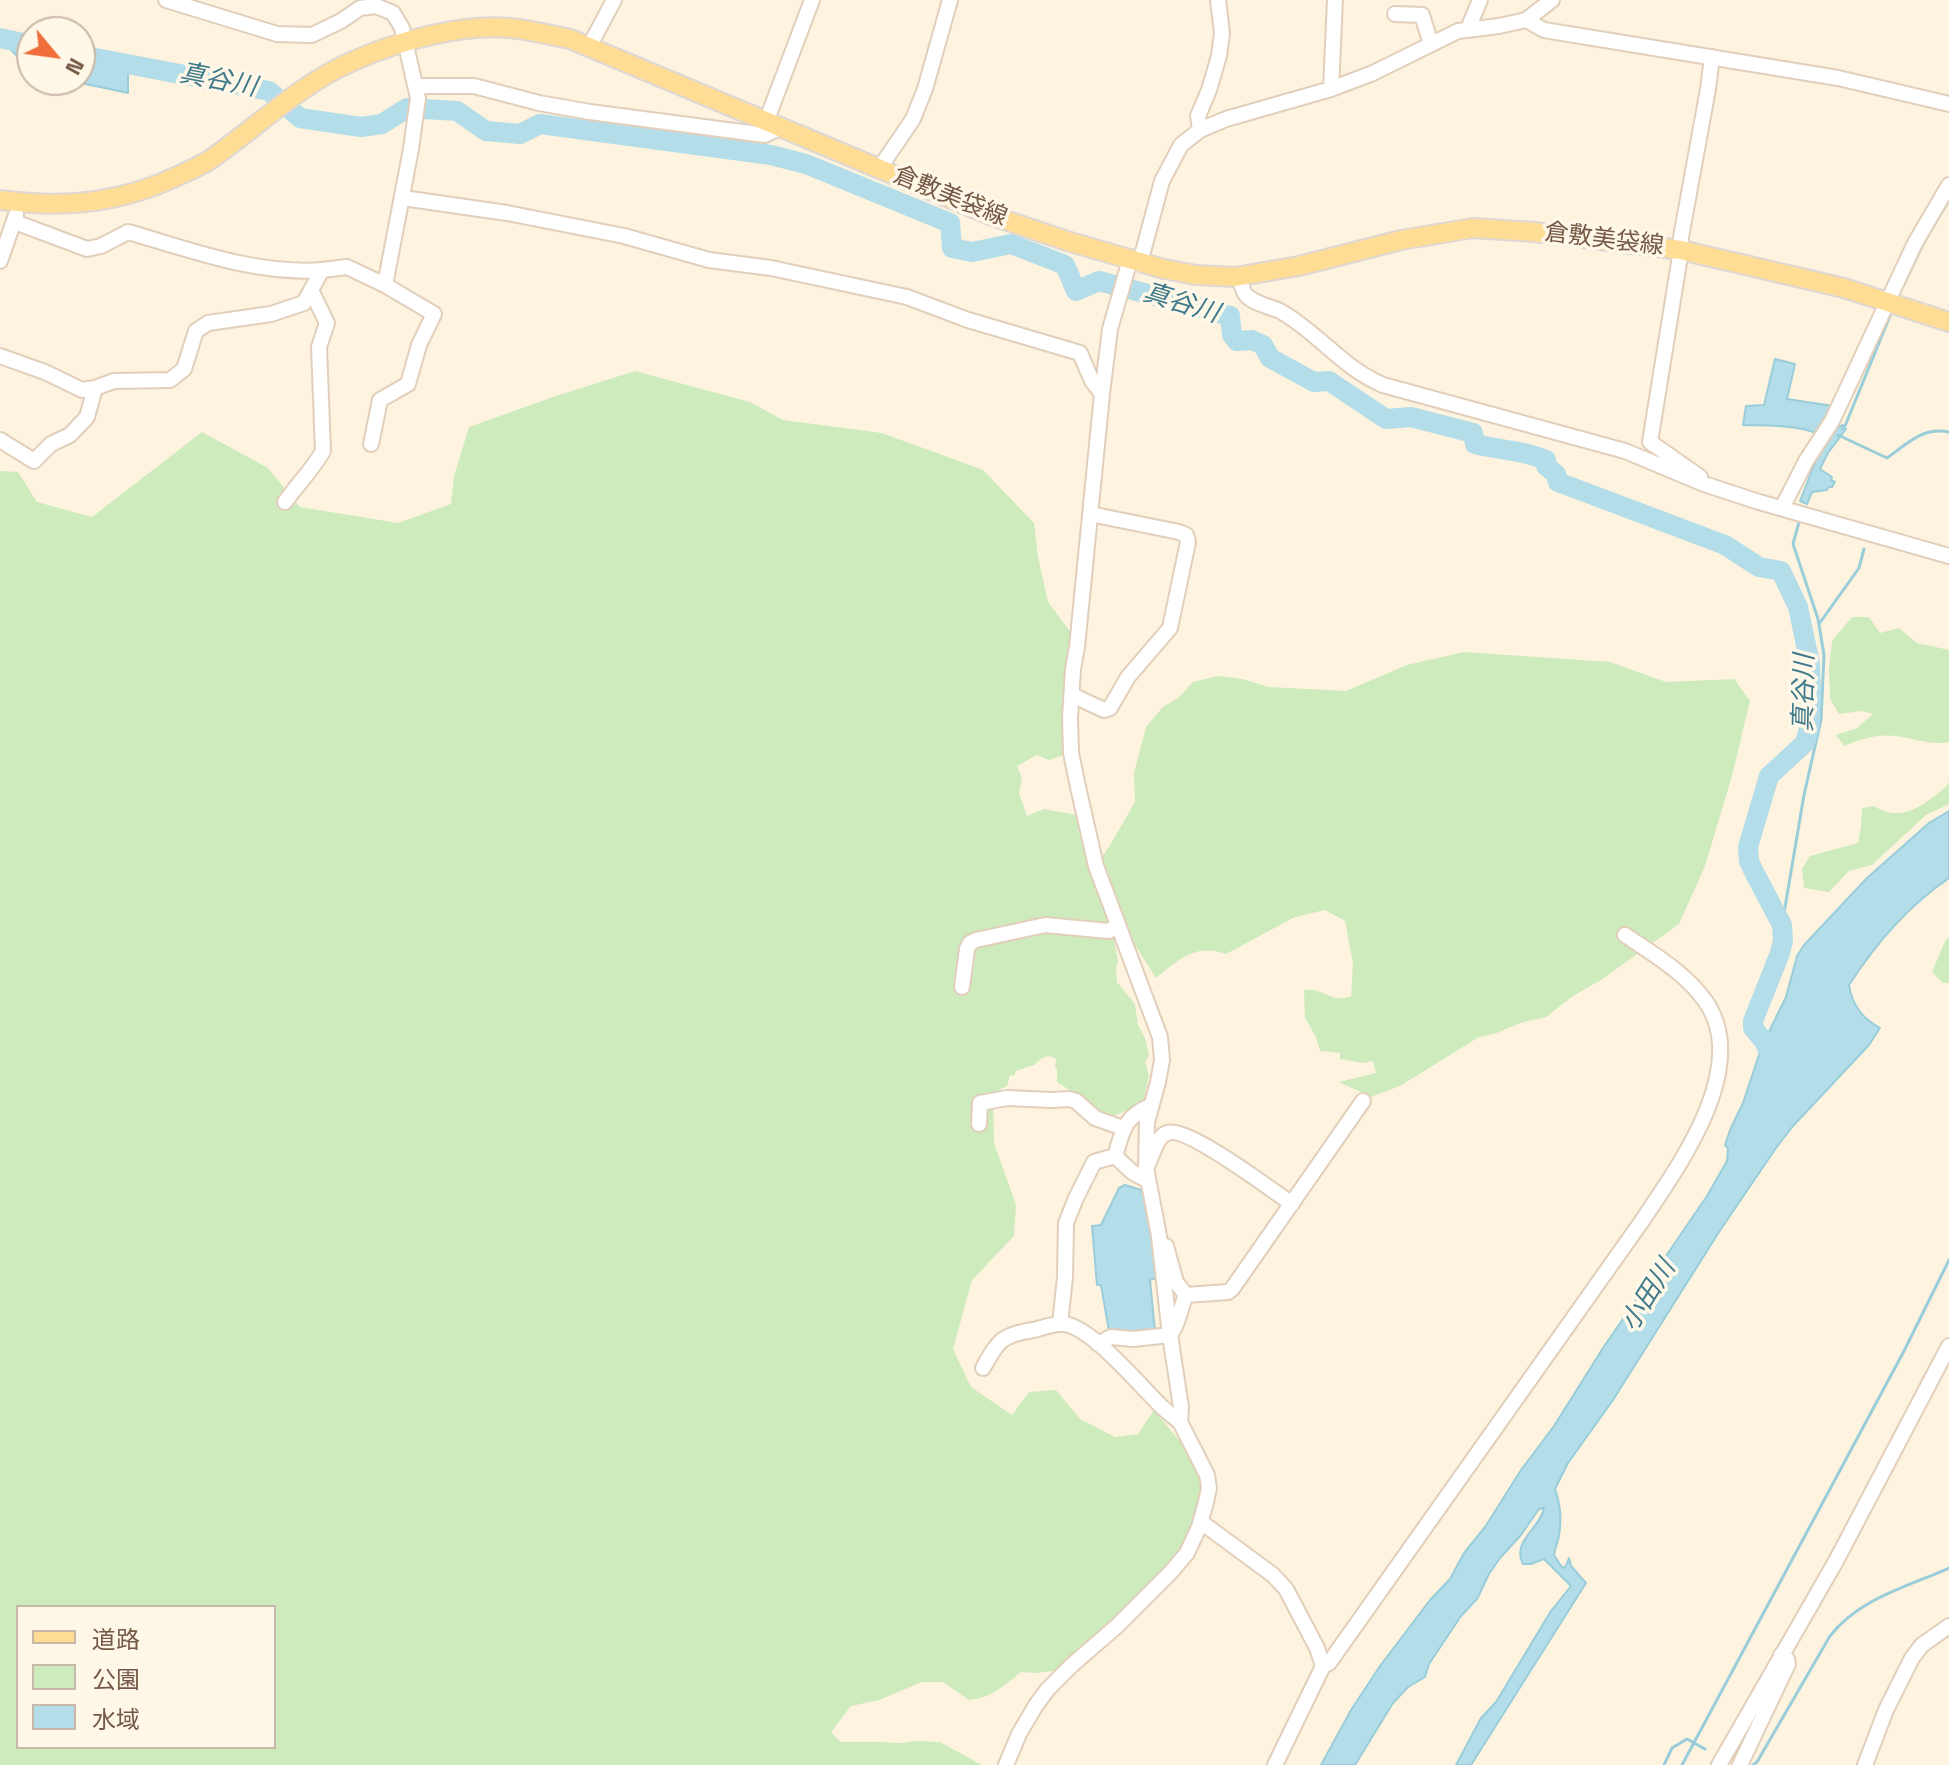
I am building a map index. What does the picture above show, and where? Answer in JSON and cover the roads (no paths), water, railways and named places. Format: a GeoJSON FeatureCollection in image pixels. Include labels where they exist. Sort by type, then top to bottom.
{"type":"FeatureCollection","features":[{"type":"Feature","properties":{"kind":"main road","name":"倉敷美袋線"},"geometry":{"type":"LineString","coordinates":[[9,201],[35,205],[76,204],[117,198],[158,186],[208,161],[314,83],[348,63],[426,35],[508,28],[570,39],[990,215],[1132,265],[1196,275],[1240,277],[1299,266],[1401,240],[1473,228],[1535,232],[1681,250],[1844,288],[1949,322]]}},
{"type":"Feature","properties":{"kind":"street"},"geometry":{"type":"LineString","coordinates":[[166,0],[213,7],[277,34],[312,35],[360,8],[376,6],[393,13],[402,28],[417,92],[403,198],[385,285]]}},
{"type":"Feature","properties":{"kind":"street"},"geometry":{"type":"LineString","coordinates":[[589,47],[614,0]]}},
{"type":"Feature","properties":{"kind":"street"},"geometry":{"type":"LineString","coordinates":[[417,92],[474,86],[590,112],[765,135],[772,125],[812,0]]}},
{"type":"Feature","properties":{"kind":"street"},"geometry":{"type":"LineString","coordinates":[[879,169],[913,119],[925,89],[950,0]]}},
{"type":"Feature","properties":{"kind":"street"},"geometry":{"type":"LineString","coordinates":[[1200,130],[1198,116],[1219,56],[1222,33],[1218,0]]}},
{"type":"Feature","properties":{"kind":"street"},"geometry":{"type":"LineString","coordinates":[[1331,89],[1335,0]]}},
{"type":"Feature","properties":{"kind":"street"},"geometry":{"type":"LineString","coordinates":[[1468,29],[1480,0]]}},
{"type":"Feature","properties":{"kind":"street"},"geometry":{"type":"LineString","coordinates":[[1180,1422],[1181,1407],[1159,1236],[1146,1174],[1147,1122],[1162,1060],[1161,1042],[1096,866],[1071,753],[1072,695],[1112,323],[1162,181],[1181,145],[1200,130],[1226,119],[1331,89],[1468,29],[1526,20],[1552,0]]}},
{"type":"Feature","properties":{"kind":"street"},"geometry":{"type":"LineString","coordinates":[[1395,14],[1422,15],[1431,44]]}},
{"type":"Feature","properties":{"kind":"street"},"geometry":{"type":"LineString","coordinates":[[1526,20],[1544,30],[1838,78],[1949,104]]}},
{"type":"Feature","properties":{"kind":"street"},"geometry":{"type":"LineString","coordinates":[[1704,484],[1699,475],[1650,442],[1712,57]]}},
{"type":"Feature","properties":{"kind":"street"},"geometry":{"type":"LineString","coordinates":[[1782,508],[1806,461],[1832,421],[1915,243],[1949,185]]}},
{"type":"Feature","properties":{"kind":"street"},"geometry":{"type":"LineString","coordinates":[[403,198],[507,213],[624,236],[709,260],[771,268],[907,297],[968,320],[1080,353],[1092,381],[1102,394]]}},
{"type":"Feature","properties":{"kind":"street"},"geometry":{"type":"LineString","coordinates":[[0,261],[15,222],[9,201]]}},
{"type":"Feature","properties":{"kind":"street"},"geometry":{"type":"LineString","coordinates":[[15,222],[87,249],[101,246],[128,232],[246,265],[307,271],[347,267],[434,314],[419,345],[408,384],[380,400],[371,444]]}},
{"type":"Feature","properties":{"kind":"street"},"geometry":{"type":"LineString","coordinates":[[0,356],[45,372],[82,390],[114,381],[170,380],[184,369],[196,331],[208,323],[271,314],[304,303],[322,270]]}},
{"type":"Feature","properties":{"kind":"street"},"geometry":{"type":"LineString","coordinates":[[1240,277],[1245,294],[1254,301],[1276,309],[1306,327],[1356,371],[1383,385],[1625,451],[1704,484],[1949,556]]}},
{"type":"Feature","properties":{"kind":"street"},"geometry":{"type":"LineString","coordinates":[[285,502],[323,451],[319,347],[327,323],[311,290]]}},
{"type":"Feature","properties":{"kind":"street"},"geometry":{"type":"LineString","coordinates":[[0,440],[34,461],[51,444],[70,435],[87,417],[95,388]]}},
{"type":"Feature","properties":{"kind":"street"},"geometry":{"type":"LineString","coordinates":[[1072,695],[1104,710],[1110,708],[1128,677],[1170,628],[1188,542],[1186,535],[1179,532],[1090,514]]}},
{"type":"Feature","properties":{"kind":"street"},"geometry":{"type":"LineString","coordinates":[[962,987],[967,949],[976,940],[1045,925],[1109,931],[1118,925]]}},
{"type":"Feature","properties":{"kind":"street"},"geometry":{"type":"LineString","coordinates":[[1275,1765],[1323,1666],[1329,1663],[1642,1221],[1679,1165],[1711,1101],[1720,1048],[1713,1014],[1705,1000],[1679,972],[1625,935]]}},
{"type":"Feature","properties":{"kind":"street"},"geometry":{"type":"LineString","coordinates":[[979,1124],[980,1103],[1019,1097],[1076,1101],[1095,1118],[1123,1128]]}},
{"type":"Feature","properties":{"kind":"street"},"geometry":{"type":"LineString","coordinates":[[1186,1295],[1228,1292],[1232,1289],[1363,1101]]}},
{"type":"Feature","properties":{"kind":"street"},"geometry":{"type":"LineString","coordinates":[[1115,1156],[1123,1128],[1134,1115],[1150,1106]]}},
{"type":"Feature","properties":{"kind":"street"},"geometry":{"type":"LineString","coordinates":[[1146,1174],[1159,1140],[1168,1132],[1177,1132],[1215,1152],[1292,1204]]}},
{"type":"Feature","properties":{"kind":"street"},"geometry":{"type":"LineString","coordinates":[[1115,1156],[1132,1172],[1146,1174]]}},
{"type":"Feature","properties":{"kind":"street"},"geometry":{"type":"LineString","coordinates":[[1060,1324],[1068,1216],[1094,1162],[1115,1156]]}},
{"type":"Feature","properties":{"kind":"street"},"geometry":{"type":"LineString","coordinates":[[1159,1236],[1165,1243],[1176,1282],[1186,1295]]}},
{"type":"Feature","properties":{"kind":"street"},"geometry":{"type":"LineString","coordinates":[[1098,1344],[1111,1337],[1133,1339],[1170,1335],[1176,1327],[1186,1295]]}},
{"type":"Feature","properties":{"kind":"street"},"geometry":{"type":"LineString","coordinates":[[983,1368],[1002,1339],[1020,1331],[1060,1324],[1076,1327],[1180,1422],[1207,1475],[1209,1488],[1201,1522],[1187,1553],[1117,1626],[1048,1689],[1019,1734],[1006,1765]]}},
{"type":"Feature","properties":{"kind":"street"},"geometry":{"type":"LineString","coordinates":[[1719,1765],[1836,1561],[1949,1346]]}},
{"type":"Feature","properties":{"kind":"street"},"geometry":{"type":"LineString","coordinates":[[1201,1522],[1273,1575],[1286,1589],[1323,1666]]}},
{"type":"Feature","properties":{"kind":"street"},"geometry":{"type":"LineString","coordinates":[[1865,1765],[1886,1710],[1912,1658],[1922,1645],[1949,1626]]}},
{"type":"Feature","properties":{"kind":"street"},"geometry":{"type":"LineString","coordinates":[[1740,1765],[1788,1664],[1781,1655]]}},
{"type":"Feature","properties":{"kind":"water"},"geometry":{"type":"Polygon","coordinates":[[[12,37],[16,38],[16,55],[9,48],[12,37]]]}},
{"type":"Feature","properties":{"kind":"water"},"geometry":{"type":"Polygon","coordinates":[[[96,54],[135,63],[128,75],[128,93],[96,86],[96,54]]]}},
{"type":"Feature","properties":{"kind":"water"},"geometry":{"type":"Polygon","coordinates":[[[1775,359],[1795,364],[1787,399],[1833,406],[1833,429],[1843,425],[1846,429],[1820,469],[1835,482],[1827,490],[1812,492],[1807,504],[1800,501],[1828,439],[1798,428],[1743,425],[1746,406],[1764,405],[1775,359]]]}},
{"type":"Feature","properties":{"kind":"water","name":"小田川"},"geometry":{"type":"Polygon","coordinates":[[[1949,811],[1949,878],[1894,926],[1849,985],[1859,1010],[1880,1028],[1869,1045],[1776,1148],[1613,1400],[1568,1463],[1555,1489],[1560,1523],[1554,1555],[1565,1568],[1569,1558],[1571,1566],[1586,1583],[1471,1765],[1456,1765],[1481,1718],[1496,1702],[1551,1611],[1571,1586],[1544,1559],[1523,1564],[1520,1556],[1524,1541],[1544,1508],[1539,1509],[1500,1558],[1477,1599],[1461,1616],[1429,1664],[1425,1677],[1408,1687],[1393,1703],[1355,1765],[1321,1765],[1380,1666],[1430,1600],[1450,1579],[1464,1553],[1554,1426],[1603,1348],[1707,1196],[1727,1161],[1728,1148],[1725,1145],[1730,1130],[1743,1103],[1762,1046],[1786,997],[1797,956],[1804,945],[1867,878],[1929,823],[1949,811]]]}},
{"type":"Feature","properties":{"kind":"water"},"geometry":{"type":"Polygon","coordinates":[[[1125,1185],[1141,1190],[1146,1198],[1157,1278],[1150,1280],[1155,1331],[1109,1331],[1101,1285],[1097,1285],[1092,1226],[1101,1225],[1119,1188],[1125,1185]]]}},
{"type":"Feature","properties":{"kind":"waterway","name":"真谷川"},"geometry":{"type":"LineString","coordinates":[[0,38],[16,42]]}},
{"type":"Feature","properties":{"kind":"waterway","name":"真谷川"},"geometry":{"type":"LineString","coordinates":[[96,58],[269,91],[300,118],[361,127],[382,124],[407,108],[457,111],[486,131],[520,134],[540,124],[771,155],[806,164],[950,223],[952,248],[972,252],[1011,244],[1065,265],[1076,291],[1099,281],[1230,316],[1232,335],[1237,341],[1252,340],[1263,345],[1270,358],[1314,382],[1329,381],[1386,419],[1411,417],[1473,433],[1475,444],[1546,460],[1546,466],[1556,474],[1558,482],[1725,545],[1759,567],[1781,571],[1798,607],[1810,664],[1811,694],[1805,743],[1769,776],[1748,847],[1749,861],[1782,925],[1780,953],[1753,1021],[1753,1028],[1764,1041],[1774,1063]]}},
{"type":"Feature","properties":{"kind":"waterway"},"geometry":{"type":"LineString","coordinates":[[1903,286],[1949,200]]}},
{"type":"Feature","properties":{"kind":"waterway"},"geometry":{"type":"LineString","coordinates":[[1842,429],[1892,311]]}},
{"type":"Feature","properties":{"kind":"waterway"},"geometry":{"type":"LineString","coordinates":[[1838,435],[1887,458],[1923,434],[1949,432]]}},
{"type":"Feature","properties":{"kind":"waterway"},"geometry":{"type":"LineString","coordinates":[[1782,925],[1804,795],[1821,720],[1824,655],[1818,619],[1793,544],[1799,522]]}},
{"type":"Feature","properties":{"kind":"waterway"},"geometry":{"type":"LineString","coordinates":[[1819,624],[1859,568],[1864,549]]}},
{"type":"Feature","properties":{"kind":"waterway"},"geometry":{"type":"LineString","coordinates":[[1682,1765],[1904,1351],[1949,1260]]}},
{"type":"Feature","properties":{"kind":"waterway"},"geometry":{"type":"LineString","coordinates":[[1753,1765],[1830,1636],[1842,1623],[1885,1595],[1949,1568]]}},
{"type":"Feature","properties":{"kind":"waterway"},"geometry":{"type":"LineString","coordinates":[[1664,1765],[1672,1748],[1687,1739],[1705,1749]]}}]}
